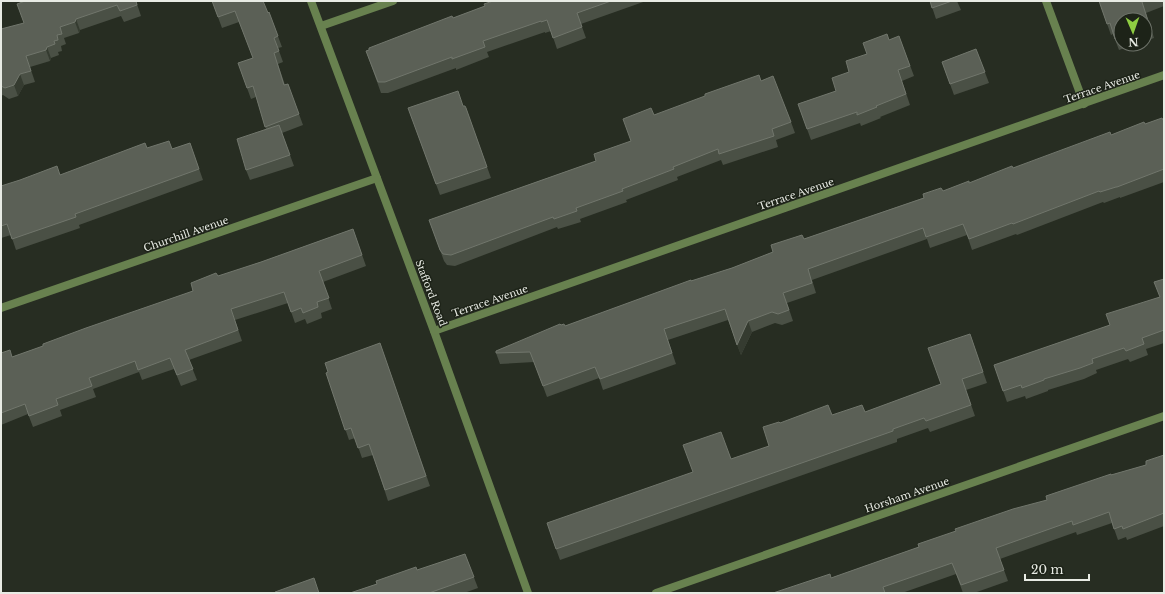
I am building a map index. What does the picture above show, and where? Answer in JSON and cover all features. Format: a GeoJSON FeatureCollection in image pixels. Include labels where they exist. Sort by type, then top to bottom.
{"type":"FeatureCollection","features":[{"type":"Feature","properties":{"kind":"street","name":"Stafford Road"},"geometry":{"type":"LineString","coordinates":[[311,1],[434,331],[528,593]]}},
{"type":"Feature","properties":{"kind":"street"},"geometry":{"type":"LineString","coordinates":[[321,26],[393,1]]}},
{"type":"Feature","properties":{"kind":"street"},"geometry":{"type":"LineString","coordinates":[[1046,1],[1084,104]]}},
{"type":"Feature","properties":{"kind":"street","name":"Terrace Avenue"},"geometry":{"type":"LineString","coordinates":[[434,331],[1164,75]]}},
{"type":"Feature","properties":{"kind":"street","name":"Churchill Avenue"},"geometry":{"type":"LineString","coordinates":[[1,308],[377,178]]}},
{"type":"Feature","properties":{"kind":"street","name":"Horsham Avenue"},"geometry":{"type":"LineString","coordinates":[[656,593],[1164,416]]}},
{"type":"Feature","properties":{"kind":"building"},"geometry":{"type":"Polygon","coordinates":[[[25,1],[136,1],[137,5],[120,11],[117,5],[76,19],[75,22],[60,27],[62,34],[57,35],[58,40],[54,41],[55,44],[47,47],[46,50],[26,56],[31,71],[20,74],[14,85],[5,88],[1,86],[1,29],[24,23],[17,4],[25,1]]]}},
{"type":"Feature","properties":{"kind":"building"},"geometry":{"type":"Polygon","coordinates":[[[212,1],[263,1],[278,36],[274,38],[279,51],[274,53],[284,85],[288,84],[299,114],[265,127],[253,86],[247,88],[238,63],[253,58],[235,11],[218,17],[212,1]]]}},
{"type":"Feature","properties":{"kind":"building"},"geometry":{"type":"Polygon","coordinates":[[[493,1],[611,1],[577,13],[582,27],[553,38],[547,20],[541,21],[483,41],[485,47],[452,59],[452,57],[385,82],[378,82],[366,51],[369,50],[369,48],[452,16],[453,18],[485,6],[484,4],[493,1]]]}},
{"type":"Feature","properties":{"kind":"building"},"geometry":{"type":"Polygon","coordinates":[[[930,1],[952,1],[932,8],[930,1]]]}},
{"type":"Feature","properties":{"kind":"building"},"geometry":{"type":"Polygon","coordinates":[[[1099,1],[1145,1],[1142,2],[1145,12],[1113,12],[1113,33],[1110,23],[1107,24],[1099,1]]]}},
{"type":"Feature","properties":{"kind":"building"},"geometry":{"type":"Polygon","coordinates":[[[887,34],[889,40],[899,36],[910,66],[898,70],[906,94],[857,115],[857,112],[807,129],[798,104],[836,91],[832,78],[849,72],[846,61],[867,54],[863,43],[887,34]]]}},
{"type":"Feature","properties":{"kind":"building"},"geometry":{"type":"Polygon","coordinates":[[[976,49],[985,72],[950,84],[942,62],[976,49]]]}},
{"type":"Feature","properties":{"kind":"building"},"geometry":{"type":"Polygon","coordinates":[[[759,75],[761,81],[773,76],[791,122],[772,129],[774,136],[719,154],[718,149],[673,167],[674,169],[622,189],[623,191],[576,208],[577,211],[554,219],[553,217],[451,255],[443,254],[440,250],[429,220],[596,161],[594,154],[631,141],[623,119],[651,108],[654,115],[705,96],[705,94],[759,75]]]}},
{"type":"Feature","properties":{"kind":"building"},"geometry":{"type":"Polygon","coordinates":[[[458,91],[463,106],[466,108],[487,167],[436,184],[408,108],[458,91]]]}},
{"type":"Feature","properties":{"kind":"building"},"geometry":{"type":"Polygon","coordinates":[[[1162,118],[1164,120],[1164,169],[1117,187],[1099,191],[969,239],[963,224],[926,237],[923,228],[808,269],[812,283],[783,293],[789,310],[778,314],[772,312],[748,321],[737,345],[725,309],[664,329],[672,353],[600,379],[595,367],[543,386],[530,352],[496,353],[496,351],[560,324],[564,324],[565,326],[691,280],[732,268],[773,252],[771,245],[802,235],[804,239],[924,198],[923,194],[941,188],[943,191],[969,181],[969,183],[1012,166],[1013,168],[1110,132],[1111,135],[1144,122],[1145,124],[1162,118]]]}},
{"type":"Feature","properties":{"kind":"building"},"geometry":{"type":"Polygon","coordinates":[[[279,125],[290,155],[246,170],[237,139],[279,125]]]}},
{"type":"Feature","properties":{"kind":"building"},"geometry":{"type":"Polygon","coordinates":[[[169,141],[172,149],[190,143],[199,169],[75,214],[76,217],[12,239],[7,224],[1,226],[1,186],[57,166],[60,175],[145,143],[147,148],[169,141]]]}},
{"type":"Feature","properties":{"kind":"building"},"geometry":{"type":"Polygon","coordinates":[[[353,229],[362,255],[319,271],[329,298],[317,302],[318,307],[303,313],[301,308],[291,312],[284,292],[231,309],[238,330],[185,350],[193,369],[177,375],[170,358],[138,370],[135,361],[89,378],[92,386],[56,399],[58,405],[29,416],[25,404],[1,413],[1,353],[10,350],[12,357],[86,328],[193,291],[191,283],[216,273],[218,276],[353,229]]]}},
{"type":"Feature","properties":{"kind":"building"},"geometry":{"type":"Polygon","coordinates":[[[1164,279],[1164,330],[1142,338],[1144,344],[1126,351],[1124,348],[1092,359],[1093,363],[1022,388],[1021,385],[1003,391],[994,365],[1110,325],[1106,314],[1160,297],[1154,282],[1164,279]]]}},
{"type":"Feature","properties":{"kind":"building"},"geometry":{"type":"Polygon","coordinates":[[[970,334],[983,372],[962,379],[971,405],[926,421],[924,418],[893,429],[893,431],[556,549],[547,523],[693,472],[683,445],[721,432],[731,459],[769,446],[763,427],[779,422],[780,423],[828,405],[832,415],[862,405],[865,412],[941,384],[928,348],[970,334]]]}},
{"type":"Feature","properties":{"kind":"building"},"geometry":{"type":"Polygon","coordinates":[[[380,343],[426,476],[385,490],[369,444],[358,448],[351,428],[345,430],[326,373],[328,372],[325,363],[380,343]]]}},
{"type":"Feature","properties":{"kind":"building"},"geometry":{"type":"Polygon","coordinates":[[[1164,455],[1164,513],[1123,529],[1122,526],[1114,529],[1109,512],[1073,525],[1072,521],[996,548],[1004,570],[961,585],[952,563],[883,587],[885,593],[773,593],[830,574],[831,578],[919,547],[918,544],[956,531],[955,529],[1013,509],[1047,500],[1046,496],[1111,474],[1146,465],[1146,461],[1164,455]]]}},
{"type":"Feature","properties":{"kind":"building"},"geometry":{"type":"Polygon","coordinates":[[[465,554],[474,577],[429,593],[350,593],[377,584],[376,581],[416,567],[417,570],[465,554]]]}},
{"type":"Feature","properties":{"kind":"building"},"geometry":{"type":"Polygon","coordinates":[[[314,578],[319,593],[275,593],[275,592],[314,578]]]}}]}
